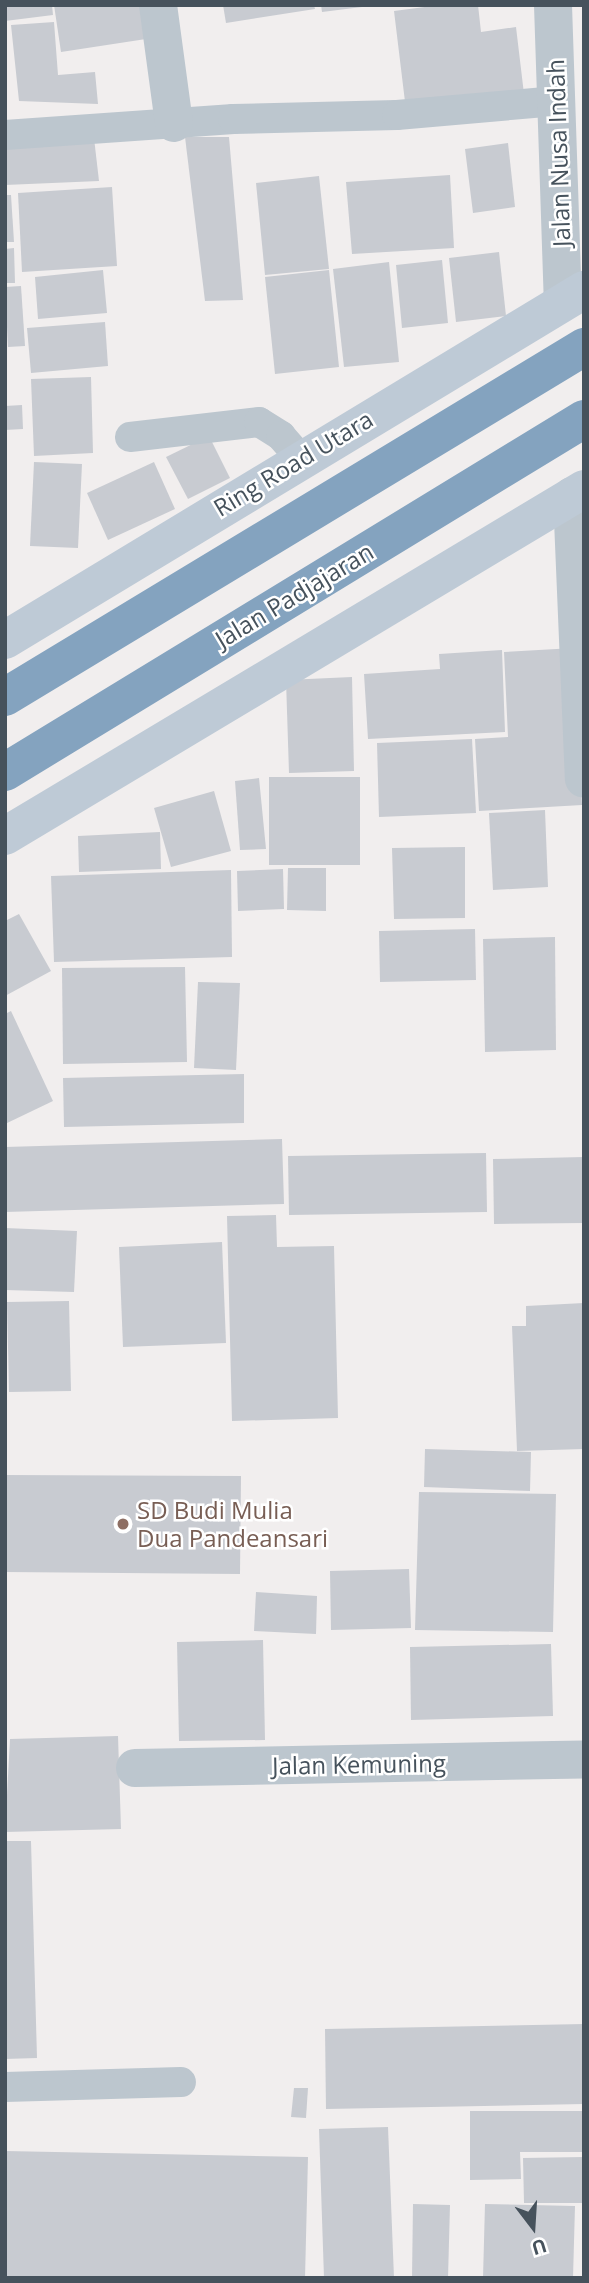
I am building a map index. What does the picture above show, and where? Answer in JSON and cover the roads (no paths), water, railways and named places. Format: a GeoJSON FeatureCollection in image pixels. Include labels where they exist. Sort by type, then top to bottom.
{"type":"FeatureCollection","features":[{"type":"Feature","properties":{"kind":"highway"},"geometry":{"type":"LineString","coordinates":[[5,697],[584,347]]}},
{"type":"Feature","properties":{"kind":"highway","name":"Jalan Padjajaran"},"geometry":{"type":"LineString","coordinates":[[5,772],[584,419]]}},
{"type":"Feature","properties":{"kind":"street"},"geometry":{"type":"LineString","coordinates":[[158,5],[174,123]]}},
{"type":"Feature","properties":{"kind":"street","name":"Jalan Nusa Indah"},"geometry":{"type":"LineString","coordinates":[[553,5],[565,84],[573,295]]}},
{"type":"Feature","properties":{"kind":"street","name":"Ring Road Utara"},"geometry":{"type":"LineString","coordinates":[[5,640],[300,458],[573,295]]}},
{"type":"Feature","properties":{"kind":"street"},"geometry":{"type":"LineString","coordinates":[[5,836],[578,493],[584,779]]}},
{"type":"Feature","properties":{"kind":"street","name":"Jalan Kemuning"},"geometry":{"type":"LineString","coordinates":[[135,1768],[584,1759]]}},
{"type":"Feature","properties":{"kind":"lane"},"geometry":{"type":"LineString","coordinates":[[5,135],[174,123],[397,115],[565,84]]}},
{"type":"Feature","properties":{"kind":"lane"},"geometry":{"type":"LineString","coordinates":[[130,437],[259,422],[281,436],[300,458]]}},
{"type":"Feature","properties":{"kind":"lane"},"geometry":{"type":"LineString","coordinates":[[5,2087],[181,2081]]}},
{"type":"Feature","properties":{"kind":"place","name":"SD Budi Mulia Dua Pandeansari"},"geometry":{"type":"Point","coordinates":[123,1524]}}]}
